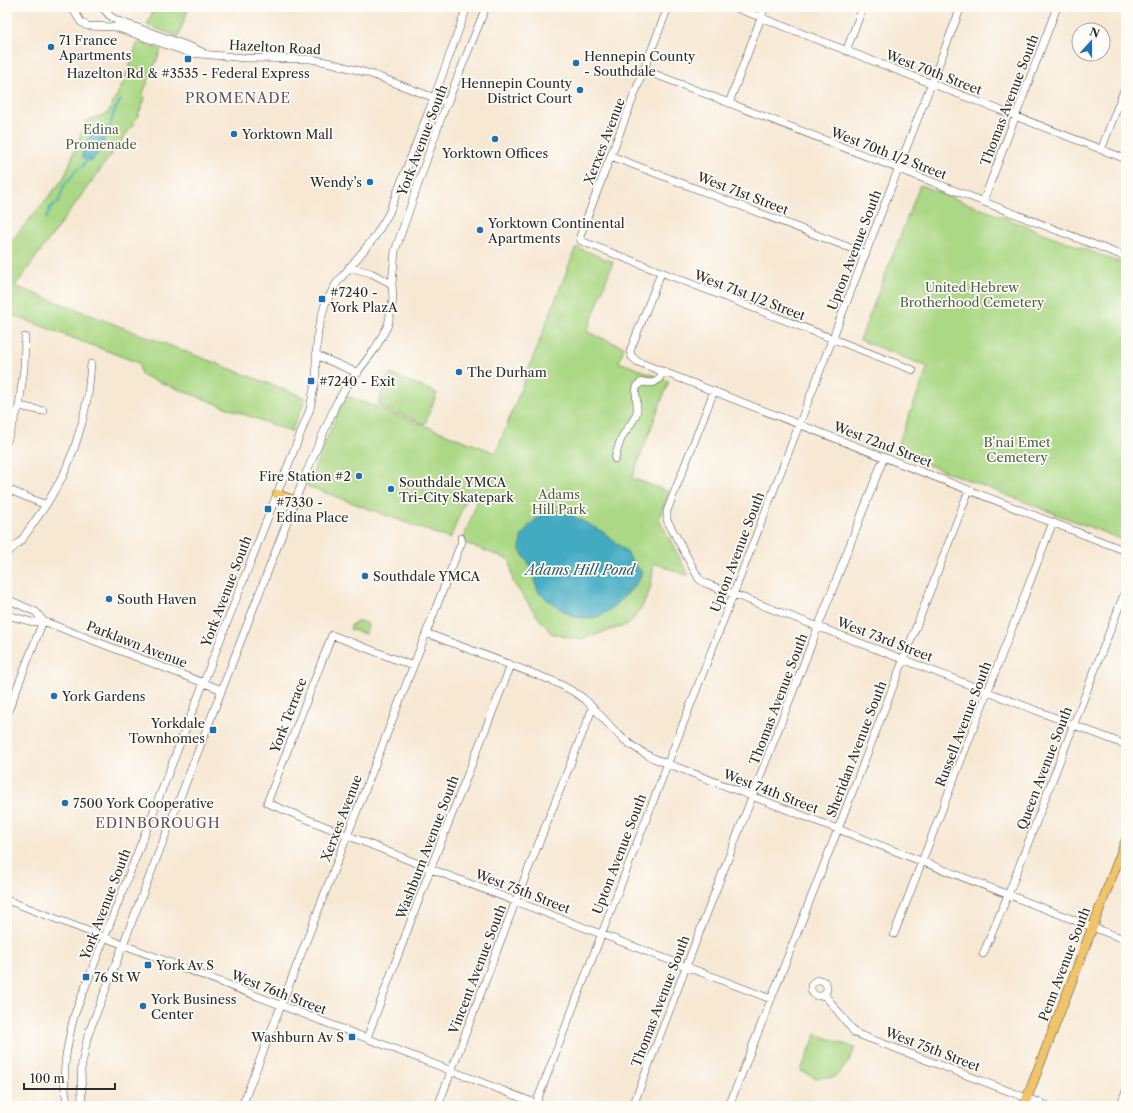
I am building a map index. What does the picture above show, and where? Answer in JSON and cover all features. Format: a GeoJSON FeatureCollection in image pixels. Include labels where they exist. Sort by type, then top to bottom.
{"type":"FeatureCollection","features":[{"type":"Feature","properties":{"kind":"main road"},"geometry":{"type":"LineString","coordinates":[[276,494],[295,501]]}},
{"type":"Feature","properties":{"kind":"main road","name":"Penn Avenue South"},"geometry":{"type":"LineString","coordinates":[[1018,1106],[1026,1102],[1126,840]]}},
{"type":"Feature","properties":{"kind":"street","name":"Hazelton Road"},"geometry":{"type":"LineString","coordinates":[[68,7],[74,11],[81,22],[87,26],[115,27],[190,53],[240,58],[311,59],[351,67],[448,103]]}},
{"type":"Feature","properties":{"kind":"street"},"geometry":{"type":"LineString","coordinates":[[77,17],[79,7]]}},
{"type":"Feature","properties":{"kind":"street","name":"York Avenue South"},"geometry":{"type":"LineString","coordinates":[[68,1106],[65,1093],[66,1049],[74,1016],[310,409],[316,377],[318,330],[325,304],[336,284],[374,238],[390,213],[468,7]]}},
{"type":"Feature","properties":{"kind":"street","name":"York Avenue South"},"geometry":{"type":"LineString","coordinates":[[82,1106],[81,1069],[88,1035],[295,501],[322,436],[336,404],[346,387],[375,349],[388,325],[393,299],[392,284],[395,251],[430,148],[486,7]]}},
{"type":"Feature","properties":{"kind":"street","name":"Xerxes Avenue"},"geometry":{"type":"LineString","coordinates":[[580,239],[668,7]]}},
{"type":"Feature","properties":{"kind":"street","name":"West 70th Street"},"geometry":{"type":"LineString","coordinates":[[734,7],[1126,159]]}},
{"type":"Feature","properties":{"kind":"street"},"geometry":{"type":"LineString","coordinates":[[729,103],[765,7]]}},
{"type":"Feature","properties":{"kind":"street"},"geometry":{"type":"LineString","coordinates":[[846,50],[863,7]]}},
{"type":"Feature","properties":{"kind":"street","name":"Upton Avenue South"},"geometry":{"type":"LineString","coordinates":[[538,1105],[601,934],[961,7]]}},
{"type":"Feature","properties":{"kind":"street","name":"Thomas Avenue South"},"geometry":{"type":"LineString","coordinates":[[983,202],[1057,7]]}},
{"type":"Feature","properties":{"kind":"street","name":"Hazelton Road"},"geometry":{"type":"LineString","coordinates":[[103,9],[116,20],[191,46],[204,54]]}},
{"type":"Feature","properties":{"kind":"street"},"geometry":{"type":"LineString","coordinates":[[97,26],[104,19],[103,9]]}},
{"type":"Feature","properties":{"kind":"street","name":"West 70th 1/2 Street"},"geometry":{"type":"LineString","coordinates":[[644,70],[1126,257]]}},
{"type":"Feature","properties":{"kind":"street"},"geometry":{"type":"LineString","coordinates":[[1101,150],[1126,85]]}},
{"type":"Feature","properties":{"kind":"street","name":"West 71st Street"},"geometry":{"type":"LineString","coordinates":[[611,156],[866,254]]}},
{"type":"Feature","properties":{"kind":"street","name":"West 71st 1/2 Street"},"geometry":{"type":"LineString","coordinates":[[580,239],[581,241],[661,273],[913,370]]}},
{"type":"Feature","properties":{"kind":"street"},"geometry":{"type":"LineString","coordinates":[[349,267],[371,273],[392,284]]}},
{"type":"Feature","properties":{"kind":"street","name":"West 72nd Street"},"geometry":{"type":"LineString","coordinates":[[661,273],[630,351],[632,357],[638,362],[1126,551]]}},
{"type":"Feature","properties":{"kind":"street"},"geometry":{"type":"LineString","coordinates":[[7,441],[19,406],[24,368],[25,336]]}},
{"type":"Feature","properties":{"kind":"street"},"geometry":{"type":"LineString","coordinates":[[316,355],[358,373]]}},
{"type":"Feature","properties":{"kind":"street"},"geometry":{"type":"LineString","coordinates":[[7,553],[21,541],[46,505],[63,476],[83,419],[88,395],[91,364]]}},
{"type":"Feature","properties":{"kind":"street"},"geometry":{"type":"LineString","coordinates":[[615,459],[622,436],[632,425],[637,412],[638,402],[636,389],[638,385],[641,383],[655,383],[660,380],[663,371]]}},
{"type":"Feature","properties":{"kind":"street","name":"West 73rd Street"},"geometry":{"type":"LineString","coordinates":[[714,391],[667,511],[667,520],[699,579],[705,583],[818,627],[1126,744]]}},
{"type":"Feature","properties":{"kind":"street"},"geometry":{"type":"LineString","coordinates":[[19,406],[43,412]]}},
{"type":"Feature","properties":{"kind":"street","name":"Thomas Avenue South"},"geometry":{"type":"LineString","coordinates":[[633,1106],[884,457]]}},
{"type":"Feature","properties":{"kind":"street"},"geometry":{"type":"LineString","coordinates":[[7,490],[46,505]]}},
{"type":"Feature","properties":{"kind":"street","name":"Sheridan Avenue South"},"geometry":{"type":"LineString","coordinates":[[729,1106],[969,490]]}},
{"type":"Feature","properties":{"kind":"street","name":"Russell Avenue South"},"geometry":{"type":"LineString","coordinates":[[894,934],[1053,522]]}},
{"type":"Feature","properties":{"kind":"street","name":"Xerxes Avenue"},"geometry":{"type":"LineString","coordinates":[[242,1106],[462,542],[461,538]]}},
{"type":"Feature","properties":{"kind":"street","name":"Queen Avenue South"},"geometry":{"type":"LineString","coordinates":[[984,954],[1126,589]]}},
{"type":"Feature","properties":{"kind":"street","name":"Parklawn Avenue"},"geometry":{"type":"LineString","coordinates":[[7,599],[36,612],[43,621]]}},
{"type":"Feature","properties":{"kind":"street","name":"Parklawn Avenue"},"geometry":{"type":"LineString","coordinates":[[7,615],[32,622],[43,621],[222,690]]}},
{"type":"Feature","properties":{"kind":"street"},"geometry":{"type":"LineString","coordinates":[[7,714],[43,621]]}},
{"type":"Feature","properties":{"kind":"street","name":"West 74th Street"},"geometry":{"type":"LineString","coordinates":[[426,633],[568,688],[593,706],[616,732],[628,742],[640,751],[667,764],[1126,940]]}},
{"type":"Feature","properties":{"kind":"street","name":"York Terrace"},"geometry":{"type":"LineString","coordinates":[[267,803],[332,635],[413,666]]}},
{"type":"Feature","properties":{"kind":"street","name":"Washburn Avenue South"},"geometry":{"type":"LineString","coordinates":[[367,1038],[510,665]]}},
{"type":"Feature","properties":{"kind":"street","name":"Vincent Avenue South"},"geometry":{"type":"LineString","coordinates":[[438,1106],[516,901],[593,706]]}},
{"type":"Feature","properties":{"kind":"street","name":"West 75th Street"},"geometry":{"type":"LineString","coordinates":[[267,803],[431,869],[771,999]]}},
{"type":"Feature","properties":{"kind":"street","name":"West 76th Street"},"geometry":{"type":"LineString","coordinates":[[7,900],[538,1105]]}},
{"type":"Feature","properties":{"kind":"street","name":"West 75th Street"},"geometry":{"type":"LineString","coordinates":[[824,994],[855,1032],[1026,1102],[1048,1106]]}},
{"type":"Feature","properties":{"kind":"street"},"geometry":{"type":"LineString","coordinates":[[1120,1106],[1126,1092]]}},
{"type":"Feature","properties":{"kind":"green space"},"geometry":{"type":"Polygon","coordinates":[[[155,7],[189,7],[178,37],[147,25],[155,7]]]}},
{"type":"Feature","properties":{"kind":"green space","name":"Edina Promenade"},"geometry":{"type":"Polygon","coordinates":[[[138,41],[161,50],[143,93],[145,99],[135,122],[15,286],[306,398],[291,432],[141,375],[139,363],[7,313],[7,246],[64,178],[86,121],[108,113],[124,81],[138,41]]]}},
{"type":"Feature","properties":{"kind":"green space"},"geometry":{"type":"Polygon","coordinates":[[[920,185],[1126,265],[1126,541],[895,452],[928,367],[860,340],[920,185]]]}},
{"type":"Feature","properties":{"kind":"green space","name":"Adams Hill Park"},"geometry":{"type":"Polygon","coordinates":[[[576,247],[613,262],[587,332],[624,347],[619,362],[669,381],[632,478],[669,492],[659,519],[689,576],[654,563],[650,590],[642,607],[629,624],[579,640],[551,633],[513,582],[510,560],[462,542],[479,497],[468,493],[450,539],[307,486],[341,405],[347,396],[496,453],[576,247]]]}},
{"type":"Feature","properties":{"kind":"green space"},"geometry":{"type":"Polygon","coordinates":[[[390,374],[437,393],[425,424],[378,405],[390,374]]]}},
{"type":"Feature","properties":{"kind":"green space"},"geometry":{"type":"Polygon","coordinates":[[[359,621],[368,624],[366,634],[350,629],[352,624],[359,621]]]}},
{"type":"Feature","properties":{"kind":"green space"},"geometry":{"type":"Polygon","coordinates":[[[816,1034],[855,1048],[848,1063],[835,1077],[815,1078],[801,1071],[816,1034]]]}},
{"type":"Feature","properties":{"kind":"water"},"geometry":{"type":"Polygon","coordinates":[[[100,129],[104,132],[104,140],[101,148],[92,161],[85,160],[82,156],[85,144],[92,134],[100,129]]]}},
{"type":"Feature","properties":{"kind":"water","name":"Adams Hill Pond"},"geometry":{"type":"Polygon","coordinates":[[[554,511],[569,514],[603,532],[627,552],[642,572],[639,580],[627,594],[608,611],[598,617],[575,617],[560,609],[539,593],[535,583],[535,574],[520,550],[521,537],[530,525],[540,515],[554,511]]]}},
{"type":"Feature","properties":{"kind":"waterway"},"geometry":{"type":"LineString","coordinates":[[102,133],[110,126],[115,109],[121,100]]}},
{"type":"Feature","properties":{"kind":"waterway"},"geometry":{"type":"LineString","coordinates":[[46,218],[50,208],[59,201],[64,185],[75,171],[82,167],[87,159]]}},
{"type":"Feature","properties":{"kind":"place","name":"71 France Apartments"},"geometry":{"type":"Point","coordinates":[51,47]}},
{"type":"Feature","properties":{"kind":"place","name":"Hazelton Rd & #3535 - Federal Express"},"geometry":{"type":"Point","coordinates":[188,59]}},
{"type":"Feature","properties":{"kind":"place","name":"Hennepin County - Southdale"},"geometry":{"type":"Point","coordinates":[576,63]}},
{"type":"Feature","properties":{"kind":"place","name":"Hennepin County District Court"},"geometry":{"type":"Point","coordinates":[580,90]}},
{"type":"Feature","properties":{"kind":"place","name":"Yorktown Mall"},"geometry":{"type":"Point","coordinates":[234,134]}},
{"type":"Feature","properties":{"kind":"place","name":"Yorktown Offices"},"geometry":{"type":"Point","coordinates":[495,139]}},
{"type":"Feature","properties":{"kind":"place","name":"Wendy's"},"geometry":{"type":"Point","coordinates":[370,182]}},
{"type":"Feature","properties":{"kind":"place","name":"Yorktown Continental Apartments"},"geometry":{"type":"Point","coordinates":[480,230]}},
{"type":"Feature","properties":{"kind":"place","name":"#7240 - York PlazA"},"geometry":{"type":"Point","coordinates":[322,299]}},
{"type":"Feature","properties":{"kind":"place","name":"The Durham"},"geometry":{"type":"Point","coordinates":[459,372]}},
{"type":"Feature","properties":{"kind":"place","name":"#7240 - Exit"},"geometry":{"type":"Point","coordinates":[311,381]}},
{"type":"Feature","properties":{"kind":"place","name":"Fire Station #2"},"geometry":{"type":"Point","coordinates":[359,476]}},
{"type":"Feature","properties":{"kind":"place","name":"Southdale YMCA Tri-City Skatepark"},"geometry":{"type":"Point","coordinates":[391,489]}},
{"type":"Feature","properties":{"kind":"place","name":"#7330 - Edina Place"},"geometry":{"type":"Point","coordinates":[268,509]}},
{"type":"Feature","properties":{"kind":"place","name":"Southdale YMCA"},"geometry":{"type":"Point","coordinates":[365,576]}},
{"type":"Feature","properties":{"kind":"place","name":"South Haven"},"geometry":{"type":"Point","coordinates":[109,599]}},
{"type":"Feature","properties":{"kind":"place","name":"York Gardens"},"geometry":{"type":"Point","coordinates":[54,696]}},
{"type":"Feature","properties":{"kind":"place","name":"Yorkdale Townhomes"},"geometry":{"type":"Point","coordinates":[213,730]}},
{"type":"Feature","properties":{"kind":"place","name":"7500 York Cooperative"},"geometry":{"type":"Point","coordinates":[65,803]}},
{"type":"Feature","properties":{"kind":"place","name":"York Av S"},"geometry":{"type":"Point","coordinates":[148,965]}},
{"type":"Feature","properties":{"kind":"place","name":"76 St W"},"geometry":{"type":"Point","coordinates":[86,977]}},
{"type":"Feature","properties":{"kind":"place","name":"York Business Center"},"geometry":{"type":"Point","coordinates":[143,1006]}},
{"type":"Feature","properties":{"kind":"place","name":"Washburn Av S"},"geometry":{"type":"Point","coordinates":[352,1037]}},
{"type":"Feature","properties":{"kind":"district","name":"PROMENADE"},"geometry":{"type":"Point","coordinates":[238,98]}},
{"type":"Feature","properties":{"kind":"district","name":"EDINBOROUGH"},"geometry":{"type":"Point","coordinates":[158,823]}},
{"type":"Feature","properties":{"kind":"park label","name":"United Hebrew Brotherhood Cemetery"},"geometry":{"type":"Point","coordinates":[972,294]}},
{"type":"Feature","properties":{"kind":"park label","name":"B'nai Emet Cemetery"},"geometry":{"type":"Point","coordinates":[1017,450]}}]}
